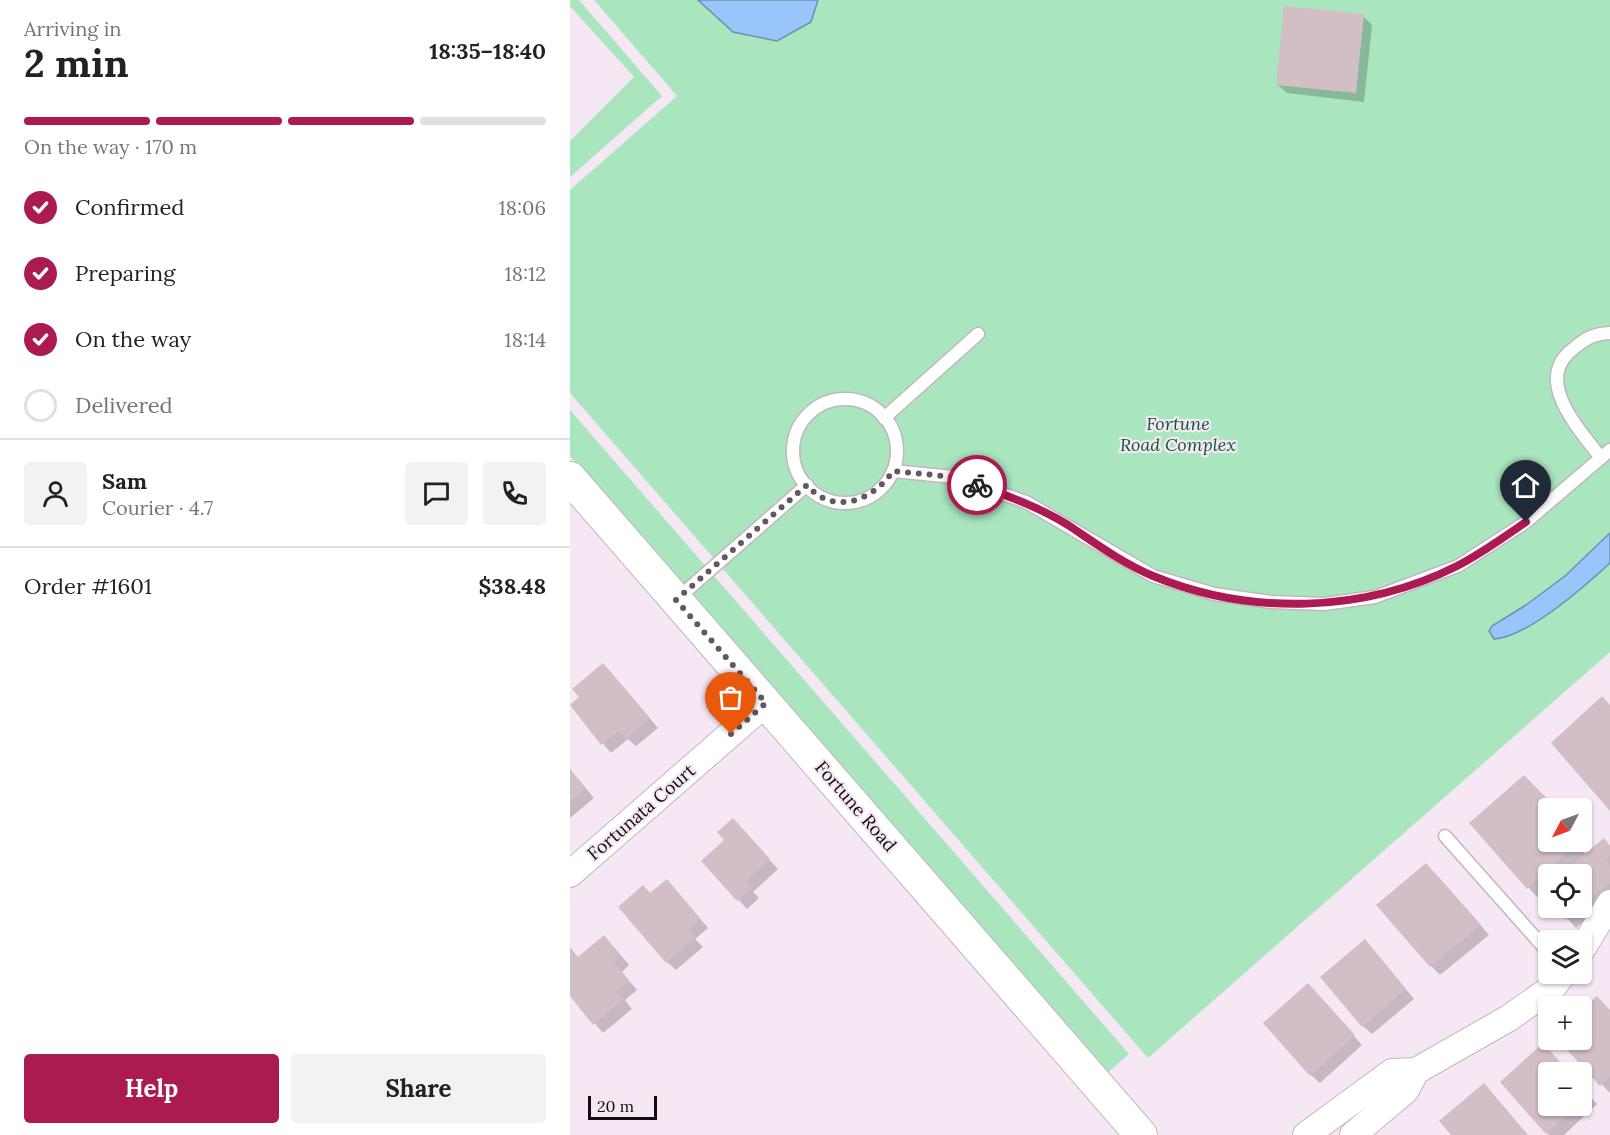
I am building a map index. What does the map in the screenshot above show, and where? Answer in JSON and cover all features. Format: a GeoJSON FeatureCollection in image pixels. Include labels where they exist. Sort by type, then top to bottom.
{"type":"FeatureCollection","features":[{"type":"Feature","properties":{"kind":"street","name":"Fortune Road"},"geometry":{"type":"LineString","coordinates":[[570,477],[1141,1135]]}},
{"type":"Feature","properties":{"kind":"street","name":"Fortunata Court"},"geometry":{"type":"LineString","coordinates":[[570,874],[766,703]]}},
{"type":"Feature","properties":{"kind":"street"},"geometry":{"type":"LineString","coordinates":[[1592,933],[1610,903]]}},
{"type":"Feature","properties":{"kind":"street"},"geometry":{"type":"LineString","coordinates":[[1309,1134],[1373,1102],[1406,1090],[1416,1071],[1509,1018],[1555,984]]}},
{"type":"Feature","properties":{"kind":"street"},"geometry":{"type":"LineString","coordinates":[[1353,1135],[1373,1102]]}},
{"type":"Feature","properties":{"kind":"lane"},"geometry":{"type":"LineString","coordinates":[[893,471],[954,477],[1026,502],[1153,576],[1214,594],[1271,602],[1324,604],[1374,597],[1458,566],[1526,522],[1605,454],[1566,412],[1557,385],[1563,356],[1592,334],[1610,333]]}},
{"type":"Feature","properties":{"kind":"lane"},"geometry":{"type":"LineString","coordinates":[[884,418],[978,334]]}},
{"type":"Feature","properties":{"kind":"lane"},"geometry":{"type":"LineString","coordinates":[[843,399],[861,401],[878,410],[895,436],[897,454],[893,471],[883,486],[862,500],[844,503],[827,499],[807,485],[795,464],[793,446],[797,429],[808,414],[826,402],[843,399]]}},
{"type":"Feature","properties":{"kind":"lane"},"geometry":{"type":"LineString","coordinates":[[676,600],[807,485]]}},
{"type":"Feature","properties":{"kind":"lane"},"geometry":{"type":"LineString","coordinates":[[1445,836],[1538,941]]}},
{"type":"Feature","properties":{"kind":"green space"},"geometry":{"type":"Polygon","coordinates":[[[570,0],[579,0],[662,96],[570,177],[570,141],[634,77],[570,6],[570,0]]]}},
{"type":"Feature","properties":{"kind":"green space","name":"Fortune Road Complex"},"geometry":{"type":"Polygon","coordinates":[[[594,0],[1610,0],[1610,652],[1148,1058],[570,393],[570,190],[677,96],[594,0]]]}},
{"type":"Feature","properties":{"kind":"green space"},"geometry":{"type":"Polygon","coordinates":[[[570,410],[1129,1054],[1106,1074],[570,456],[570,410]]]}},
{"type":"Feature","properties":{"kind":"water"},"geometry":{"type":"Polygon","coordinates":[[[698,0],[818,0],[811,22],[777,41],[733,32],[698,0]]]}},
{"type":"Feature","properties":{"kind":"water"},"geometry":{"type":"Polygon","coordinates":[[[1610,533],[1610,563],[1571,597],[1539,620],[1523,630],[1494,639],[1489,631],[1492,626],[1526,605],[1565,576],[1610,533]]]}},
{"type":"Feature","properties":{"kind":"building"},"geometry":{"type":"Polygon","coordinates":[[[1284,6],[1364,14],[1356,93],[1276,85],[1284,6]]]}},
{"type":"Feature","properties":{"kind":"building"},"geometry":{"type":"Polygon","coordinates":[[[603,663],[650,718],[626,739],[619,731],[601,745],[570,705],[579,697],[572,689],[603,663]]]}},
{"type":"Feature","properties":{"kind":"building"},"geometry":{"type":"Polygon","coordinates":[[[1602,696],[1610,705],[1610,811],[1551,743],[1602,696]]]}},
{"type":"Feature","properties":{"kind":"building"},"geometry":{"type":"Polygon","coordinates":[[[570,769],[586,788],[570,802],[570,769]]]}},
{"type":"Feature","properties":{"kind":"building"},"geometry":{"type":"Polygon","coordinates":[[[1524,775],[1546,798],[1538,798],[1538,852],[1568,852],[1555,864],[1538,864],[1538,879],[1527,889],[1469,823],[1524,775]]]}},
{"type":"Feature","properties":{"kind":"building"},"geometry":{"type":"Polygon","coordinates":[[[733,818],[770,859],[745,882],[751,888],[737,901],[701,861],[724,840],[717,832],[733,818]]]}},
{"type":"Feature","properties":{"kind":"building"},"geometry":{"type":"Polygon","coordinates":[[[1604,838],[1610,846],[1610,856],[1606,860],[1610,865],[1610,883],[1592,898],[1592,864],[1573,864],[1587,852],[1592,852],[1592,848],[1604,838]]]}},
{"type":"Feature","properties":{"kind":"building"},"geometry":{"type":"Polygon","coordinates":[[[1426,863],[1481,925],[1430,967],[1376,905],[1426,863]]]}},
{"type":"Feature","properties":{"kind":"building"},"geometry":{"type":"Polygon","coordinates":[[[667,879],[700,919],[688,929],[695,938],[666,963],[618,907],[643,885],[650,893],[667,879]]]}},
{"type":"Feature","properties":{"kind":"building"},"geometry":{"type":"Polygon","coordinates":[[[604,935],[621,956],[614,962],[629,981],[617,991],[624,999],[593,1025],[570,996],[570,947],[578,957],[604,935]]]}},
{"type":"Feature","properties":{"kind":"building"},"geometry":{"type":"Polygon","coordinates":[[[1365,939],[1406,989],[1362,1027],[1320,977],[1365,939]]]}},
{"type":"Feature","properties":{"kind":"building"},"geometry":{"type":"Polygon","coordinates":[[[1308,983],[1355,1035],[1310,1076],[1263,1023],[1308,983]]]}},
{"type":"Feature","properties":{"kind":"building"},"geometry":{"type":"Polygon","coordinates":[[[1597,996],[1610,1010],[1610,1077],[1600,1086],[1592,1077],[1592,1062],[1578,1062],[1567,1050],[1592,1050],[1592,1000],[1597,996]]]}},
{"type":"Feature","properties":{"kind":"building"},"geometry":{"type":"Polygon","coordinates":[[[1538,1048],[1538,1050],[1549,1050],[1560,1062],[1538,1062],[1538,1116],[1567,1116],[1546,1134],[1500,1082],[1538,1048]]]}},
{"type":"Feature","properties":{"kind":"building"},"geometry":{"type":"Polygon","coordinates":[[[1484,1083],[1528,1135],[1451,1135],[1439,1121],[1484,1083]]]}},
{"type":"Feature","properties":{"kind":"way so far"},"geometry":{"type":"LineString","coordinates":[[731,734],[766,703],[676,600],[807,485],[811,490],[827,499],[844,503],[862,500],[883,486],[893,471],[954,477],[977,485]]}},
{"type":"Feature","properties":{"kind":"route"},"geometry":{"type":"LineString","coordinates":[[977,485],[1026,502],[1066,524],[1109,553],[1153,576],[1214,594],[1271,602],[1324,604],[1374,597],[1458,566],[1526,522]]}}]}
